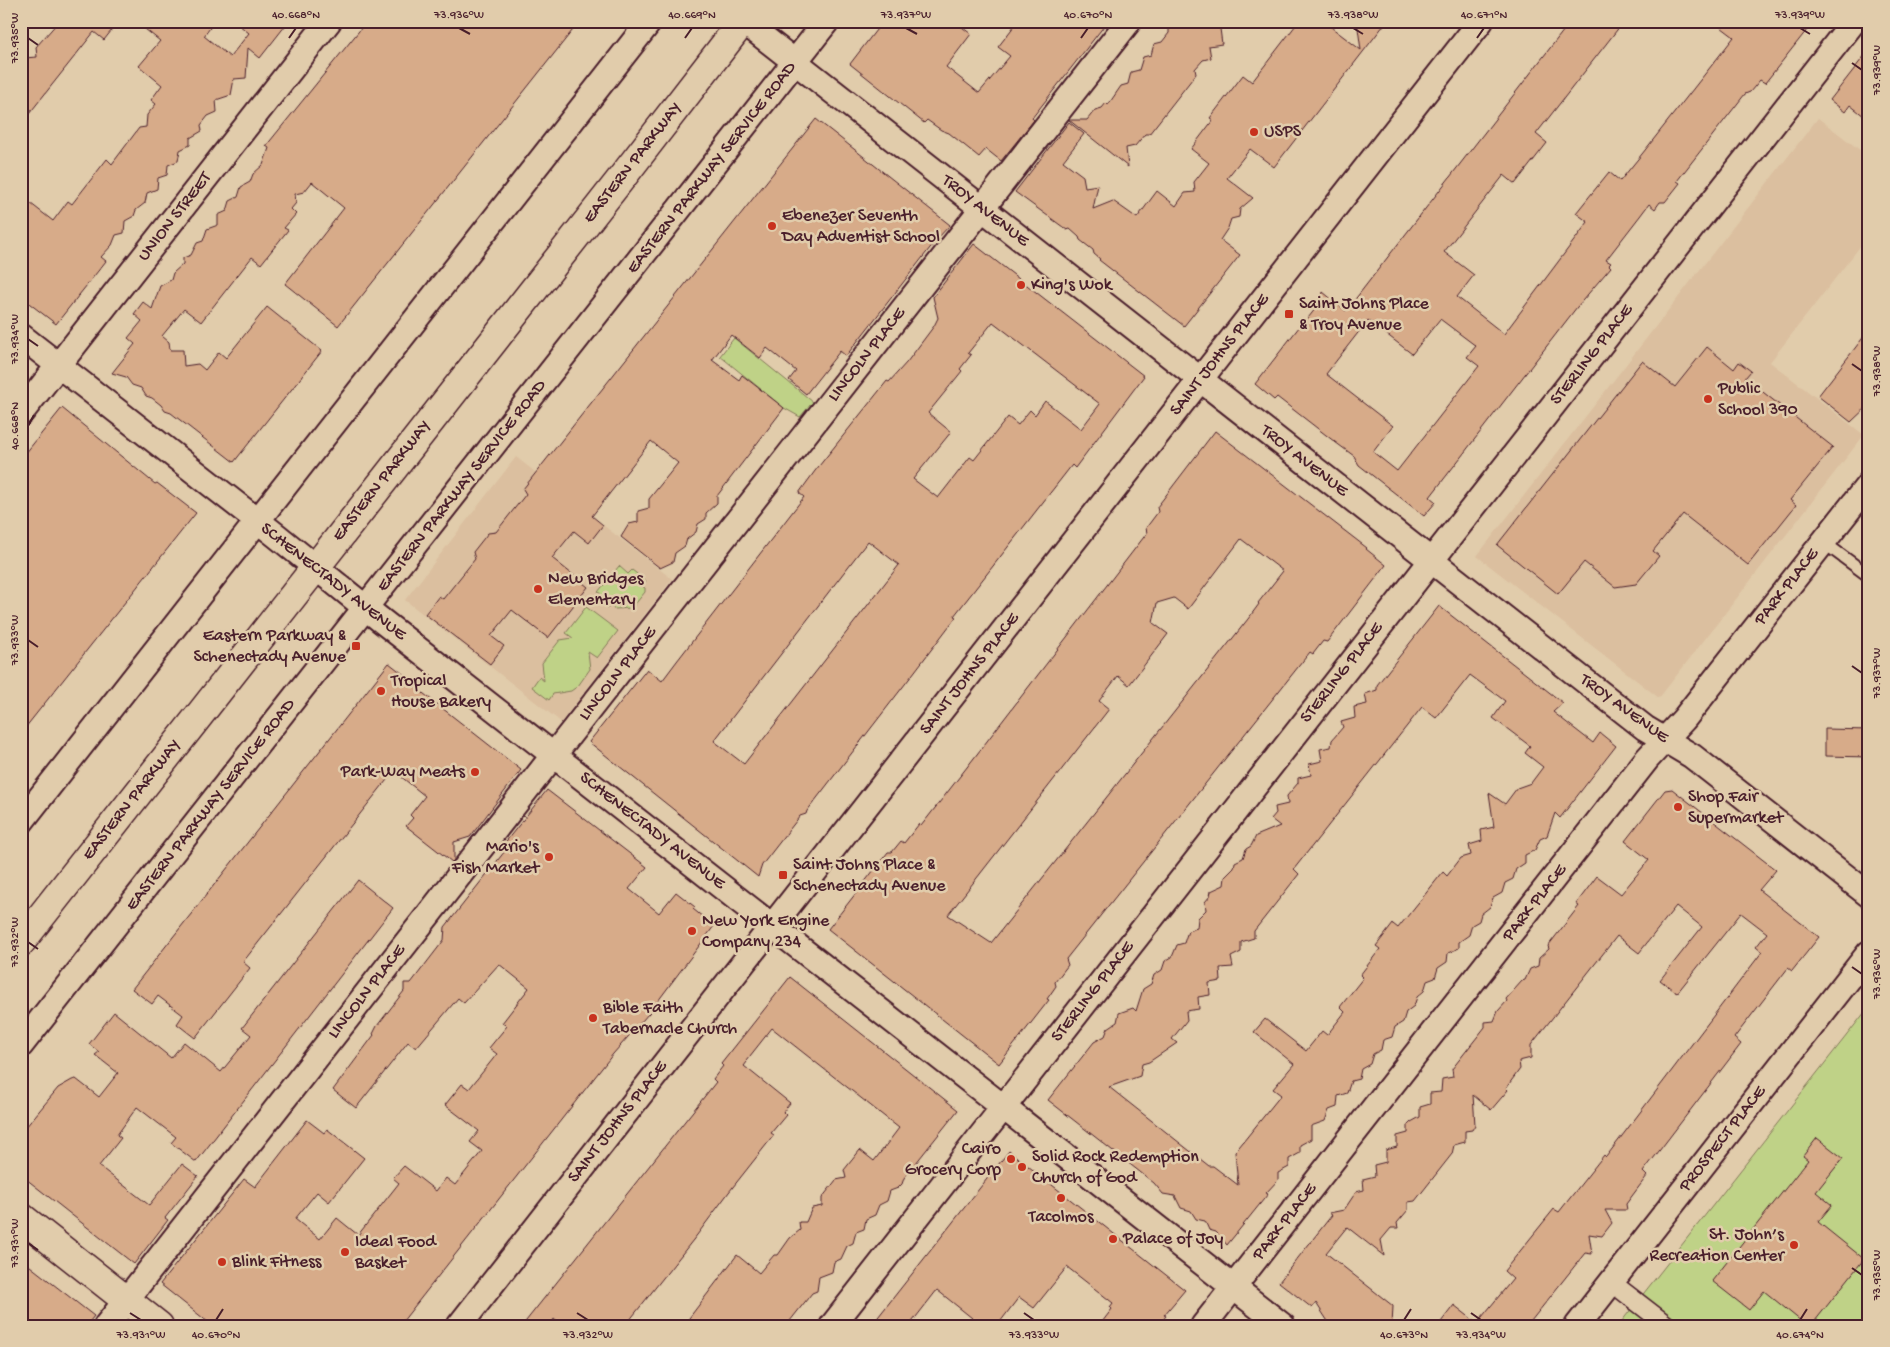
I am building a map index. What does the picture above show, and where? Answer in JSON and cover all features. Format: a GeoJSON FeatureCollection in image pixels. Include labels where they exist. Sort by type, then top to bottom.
{"type":"FeatureCollection","features":[{"type":"Feature","properties":{"kind":"main road","name":"EASTERN PARKWAY"},"geometry":{"type":"LineString","coordinates":[[21,942],[618,183],[743,21]]}},
{"type":"Feature","properties":{"kind":"main road"},"geometry":{"type":"LineString","coordinates":[[21,1217],[159,1326]]}},
{"type":"Feature","properties":{"kind":"street","name":"UNION STREET"},"geometry":{"type":"LineString","coordinates":[[21,413],[329,21]]}},
{"type":"Feature","properties":{"kind":"street"},"geometry":{"type":"LineString","coordinates":[[21,822],[650,21]]}},
{"type":"Feature","properties":{"kind":"street","name":"TROY AVENUE"},"geometry":{"type":"LineString","coordinates":[[743,21],[1645,728],[1692,756],[1869,895]]}},
{"type":"Feature","properties":{"kind":"street","name":"EASTERN PARKWAY SERVICE ROAD"},"geometry":{"type":"LineString","coordinates":[[21,1045],[827,21]]}},
{"type":"Feature","properties":{"kind":"street","name":"LINCOLN PLACE"},"geometry":{"type":"LineString","coordinates":[[106,1326],[1129,21]]}},
{"type":"Feature","properties":{"kind":"street","name":"SAINT JOHNS PLACE"},"geometry":{"type":"LineString","coordinates":[[459,1326],[1481,21]]}},
{"type":"Feature","properties":{"kind":"street","name":"STERLING PLACE"},"geometry":{"type":"LineString","coordinates":[[832,1326],[1854,21]]}},
{"type":"Feature","properties":{"kind":"street","name":"SCHENECTADY AVENUE"},"geometry":{"type":"LineString","coordinates":[[21,336],[1283,1326]]}},
{"type":"Feature","properties":{"kind":"street","name":"PARK PLACE"},"geometry":{"type":"LineString","coordinates":[[1203,1326],[1648,759],[1684,719],[1869,484]]}},
{"type":"Feature","properties":{"kind":"street","name":"PROSPECT PLACE"},"geometry":{"type":"LineString","coordinates":[[1577,1326],[1869,953]]}},
{"type":"Feature","properties":{"kind":"street"},"geometry":{"type":"LineString","coordinates":[[1611,1282],[1668,1326]]}},
{"type":"Feature","properties":{"kind":"lane"},"geometry":{"type":"LineString","coordinates":[[1823,542],[1869,576]]}},
{"type":"Feature","properties":{"kind":"shaded area","name":"Public School 390"},"geometry":{"type":"Polygon","coordinates":[[[1818,118],[1869,157],[1869,235],[1770,362],[1864,435],[1659,698],[1477,556],[1818,118]]]}},
{"type":"Feature","properties":{"kind":"shaded area","name":"New Bridges Elementary"},"geometry":{"type":"Polygon","coordinates":[[[516,457],[672,579],[561,722],[405,600],[516,457]]]}},
{"type":"Feature","properties":{"kind":"green space"},"geometry":{"type":"Polygon","coordinates":[[[734,338],[813,402],[800,417],[784,408],[720,356],[734,338]]]}},
{"type":"Feature","properties":{"kind":"green space"},"geometry":{"type":"Polygon","coordinates":[[[619,566],[628,574],[632,570],[646,581],[642,586],[645,588],[645,592],[632,608],[615,609],[610,606],[608,608],[597,599],[601,594],[598,592],[619,566]]]}},
{"type":"Feature","properties":{"kind":"green space"},"geometry":{"type":"Polygon","coordinates":[[[586,607],[618,631],[597,658],[588,652],[590,669],[578,686],[571,691],[553,694],[549,700],[532,687],[539,677],[544,681],[542,663],[560,640],[573,638],[566,633],[586,607]]]}},
{"type":"Feature","properties":{"kind":"green space"},"geometry":{"type":"Polygon","coordinates":[[[1869,1007],[1869,1326],[1618,1326],[1869,1007]]]}},
{"type":"Feature","properties":{"kind":"building"},"geometry":{"type":"Polygon","coordinates":[[[59,21],[119,21],[104,40],[94,32],[21,124],[21,70],[25,66],[24,58],[37,57],[36,47],[59,21]]]}},
{"type":"Feature","properties":{"kind":"building"},"geometry":{"type":"Polygon","coordinates":[[[135,21],[215,21],[204,36],[230,57],[249,33],[234,21],[289,21],[260,58],[248,48],[246,78],[234,79],[231,95],[216,100],[217,112],[208,116],[201,125],[202,131],[190,138],[190,145],[180,150],[178,161],[168,165],[167,175],[158,178],[157,189],[147,193],[145,203],[136,210],[134,216],[125,221],[124,233],[116,235],[112,245],[101,257],[106,261],[56,324],[21,297],[21,196],[53,221],[68,201],[72,204],[107,159],[112,164],[139,128],[146,127],[147,115],[156,104],[151,100],[162,85],[139,66],[160,41],[135,21]]]}},
{"type":"Feature","properties":{"kind":"building"},"geometry":{"type":"Polygon","coordinates":[[[367,21],[580,21],[338,326],[285,284],[344,208],[312,182],[304,192],[295,194],[296,203],[291,209],[296,214],[284,228],[288,230],[261,264],[252,257],[201,322],[184,309],[162,336],[169,342],[170,350],[183,350],[184,366],[198,364],[205,370],[219,352],[226,358],[267,307],[322,351],[234,462],[171,413],[165,411],[161,405],[146,396],[141,388],[132,385],[126,377],[112,373],[135,344],[128,338],[142,321],[134,314],[143,302],[152,309],[160,286],[171,280],[173,273],[183,264],[183,258],[191,255],[197,243],[203,241],[207,229],[218,225],[218,215],[227,211],[230,201],[238,197],[241,187],[250,182],[253,174],[263,165],[269,148],[266,146],[367,21]]]}},
{"type":"Feature","properties":{"kind":"building"},"geometry":{"type":"Polygon","coordinates":[[[883,21],[954,21],[971,34],[946,67],[979,93],[1010,56],[998,47],[1018,21],[1108,21],[1001,161],[986,149],[979,157],[949,133],[927,120],[924,123],[850,64],[883,21]]]}},
{"type":"Feature","properties":{"kind":"building"},"geometry":{"type":"Polygon","coordinates":[[[1175,21],[1219,21],[1222,44],[1209,46],[1211,58],[1203,60],[1195,69],[1196,74],[1149,134],[1145,134],[1135,146],[1126,148],[1128,167],[1069,120],[1087,120],[1095,110],[1102,108],[1106,103],[1108,105],[1121,86],[1128,84],[1131,72],[1139,70],[1143,57],[1151,55],[1154,44],[1162,42],[1169,33],[1169,26],[1175,21]]]}},
{"type":"Feature","properties":{"kind":"building"},"geometry":{"type":"Polygon","coordinates":[[[1299,21],[1323,21],[1361,50],[1357,21],[1387,21],[1274,167],[1250,149],[1227,178],[1253,198],[1240,209],[1239,217],[1231,219],[1228,228],[1220,240],[1240,255],[1184,326],[1099,260],[1093,250],[1070,229],[1067,230],[1015,192],[1069,122],[1084,134],[1063,161],[1083,176],[1085,187],[1098,185],[1093,209],[1113,201],[1137,218],[1157,191],[1176,206],[1185,193],[1195,192],[1194,182],[1209,163],[1191,149],[1213,120],[1210,118],[1243,75],[1252,82],[1299,21]]]}},
{"type":"Feature","properties":{"kind":"building"},"geometry":{"type":"Polygon","coordinates":[[[1571,21],[1624,21],[1536,134],[1547,143],[1515,184],[1504,175],[1444,252],[1474,275],[1457,297],[1504,334],[1588,222],[1576,213],[1609,172],[1620,181],[1734,37],[1713,21],[1814,21],[1765,83],[1760,80],[1750,92],[1745,94],[1677,181],[1680,183],[1665,202],[1660,202],[1655,209],[1649,204],[1606,260],[1611,263],[1609,265],[1611,267],[1577,307],[1430,497],[1436,502],[1424,516],[1359,465],[1354,456],[1277,397],[1274,400],[1255,384],[1320,303],[1323,292],[1346,311],[1571,21]],[[1440,319],[1412,354],[1368,320],[1326,374],[1393,426],[1373,452],[1397,471],[1479,366],[1467,357],[1476,346],[1440,319]]]}},
{"type":"Feature","properties":{"kind":"building"},"geometry":{"type":"Polygon","coordinates":[[[1869,50],[1869,120],[1850,105],[1845,112],[1830,100],[1869,50]]]}},
{"type":"Feature","properties":{"kind":"building"},"geometry":{"type":"Polygon","coordinates":[[[816,119],[950,225],[846,356],[840,351],[806,394],[789,380],[796,371],[767,348],[760,358],[731,335],[712,360],[739,380],[742,375],[784,408],[717,496],[717,503],[706,513],[706,519],[698,524],[696,532],[687,539],[685,546],[675,553],[673,562],[660,568],[621,537],[629,524],[638,522],[638,511],[649,508],[649,499],[678,463],[651,441],[592,516],[603,525],[589,543],[574,531],[552,558],[588,587],[548,638],[512,610],[491,636],[504,646],[490,664],[425,614],[439,596],[443,599],[475,559],[473,552],[488,533],[496,532],[526,494],[523,489],[816,119]]]}},
{"type":"Feature","properties":{"kind":"building"},"geometry":{"type":"Polygon","coordinates":[[[974,244],[1144,376],[1075,468],[1072,465],[954,616],[956,617],[806,814],[800,816],[762,865],[758,877],[589,742],[647,669],[662,681],[804,497],[799,493],[815,471],[887,381],[889,382],[907,362],[934,326],[938,318],[933,297],[974,244]],[[993,322],[968,353],[971,355],[960,369],[962,371],[928,413],[951,432],[913,479],[938,498],[970,457],[974,460],[1008,417],[1018,425],[1030,410],[1035,415],[1045,401],[1081,429],[1100,404],[993,322]],[[868,541],[714,741],[744,764],[899,565],[868,541]]]}},
{"type":"Feature","properties":{"kind":"building"},"geometry":{"type":"Polygon","coordinates":[[[1869,330],[1869,405],[1851,422],[1818,396],[1869,330]]]}},
{"type":"Feature","properties":{"kind":"building"},"geometry":{"type":"Polygon","coordinates":[[[1707,347],[1734,369],[1739,362],[1751,371],[1745,378],[1833,447],[1790,500],[1796,505],[1748,565],[1683,514],[1653,551],[1659,556],[1636,584],[1615,587],[1584,562],[1558,594],[1497,545],[1642,361],[1675,387],[1707,347]]]}},
{"type":"Feature","properties":{"kind":"building"},"geometry":{"type":"Polygon","coordinates":[[[62,408],[155,484],[157,483],[196,513],[21,733],[21,459],[62,408]]]}},
{"type":"Feature","properties":{"kind":"building"},"geometry":{"type":"Polygon","coordinates":[[[1215,431],[1367,548],[1386,565],[1327,642],[1323,641],[1313,654],[1310,652],[1066,959],[1068,965],[1055,982],[1056,986],[1047,999],[1049,1000],[999,1064],[828,929],[888,852],[892,852],[901,841],[904,843],[919,824],[921,826],[964,771],[1147,533],[1146,528],[1158,512],[1157,507],[1215,431]],[[1241,539],[1188,609],[1174,598],[1157,603],[1153,623],[1168,634],[1129,685],[1118,676],[1099,701],[1109,709],[948,915],[991,943],[1248,619],[1283,571],[1241,539]]]}},
{"type":"Feature","properties":{"kind":"building"},"geometry":{"type":"Polygon","coordinates":[[[1439,606],[1563,703],[1553,712],[1593,743],[1600,733],[1616,746],[1560,818],[1555,813],[1547,836],[1540,839],[1535,850],[1525,855],[1525,863],[1516,869],[1513,879],[1505,883],[1502,893],[1493,898],[1490,907],[1481,914],[1479,921],[1472,925],[1469,935],[1459,942],[1459,948],[1448,953],[1447,962],[1438,968],[1435,978],[1427,981],[1424,991],[1417,997],[1414,1006],[1406,1012],[1403,1022],[1395,1027],[1392,1037],[1383,1040],[1381,1050],[1373,1054],[1370,1064],[1361,1069],[1359,1079],[1351,1081],[1347,1093],[1338,1096],[1337,1107],[1329,1110],[1325,1121],[1311,1126],[1311,1139],[1300,1145],[1300,1153],[1289,1159],[1289,1167],[1278,1173],[1278,1180],[1227,1245],[1216,1232],[1209,1230],[1205,1221],[1196,1219],[1191,1211],[1181,1208],[1175,1196],[1163,1194],[1154,1183],[1048,1100],[1094,1042],[1105,1036],[1108,1028],[1117,1022],[1119,1013],[1133,1008],[1136,1011],[1143,989],[1151,984],[1154,975],[1162,970],[1165,961],[1172,957],[1177,945],[1184,943],[1188,931],[1197,928],[1198,918],[1206,910],[1205,902],[1210,896],[1211,891],[1224,885],[1225,877],[1234,868],[1235,862],[1243,858],[1246,849],[1251,846],[1256,836],[1280,826],[1271,819],[1276,813],[1275,807],[1288,804],[1287,796],[1298,783],[1298,778],[1311,775],[1309,764],[1322,761],[1320,749],[1331,747],[1332,740],[1343,727],[1341,722],[1355,718],[1354,707],[1367,704],[1365,694],[1377,690],[1377,685],[1439,606]],[[1470,675],[1436,718],[1422,707],[1294,869],[1299,874],[1254,931],[1254,938],[1241,942],[1241,952],[1231,957],[1233,967],[1220,968],[1221,981],[1209,983],[1210,995],[1198,997],[1199,1009],[1186,1011],[1187,1020],[1172,1039],[1177,1043],[1149,1062],[1142,1064],[1140,1076],[1109,1087],[1209,1166],[1213,1166],[1238,1185],[1235,1152],[1281,1095],[1273,1089],[1294,1064],[1254,1032],[1265,1019],[1306,1051],[1322,1031],[1327,1035],[1345,1012],[1340,1007],[1363,978],[1360,975],[1380,949],[1376,946],[1393,924],[1398,928],[1443,872],[1447,876],[1461,858],[1471,855],[1469,845],[1482,841],[1481,830],[1494,827],[1489,793],[1505,804],[1517,788],[1531,783],[1543,767],[1525,753],[1530,746],[1493,718],[1505,701],[1470,675]]]}},
{"type":"Feature","properties":{"kind":"building"},"geometry":{"type":"Polygon","coordinates":[[[389,663],[407,677],[405,679],[521,770],[470,837],[454,842],[454,860],[452,862],[406,826],[413,818],[410,815],[425,796],[394,771],[243,962],[250,968],[195,1038],[177,1024],[183,1015],[158,996],[152,1004],[132,989],[389,663]]]}},
{"type":"Feature","properties":{"kind":"building"},"geometry":{"type":"Polygon","coordinates":[[[1825,729],[1869,730],[1869,757],[1825,756],[1825,729]]]}},
{"type":"Feature","properties":{"kind":"building"},"geometry":{"type":"Polygon","coordinates":[[[1672,789],[1776,870],[1759,890],[1819,937],[1792,971],[1788,968],[1734,1038],[1741,1044],[1643,1172],[1647,1176],[1626,1204],[1627,1210],[1605,1210],[1612,1223],[1602,1236],[1589,1234],[1592,1254],[1585,1253],[1527,1326],[1438,1326],[1454,1305],[1477,1323],[1513,1279],[1504,1271],[1554,1209],[1559,1212],[1604,1155],[1606,1157],[1762,952],[1756,947],[1767,933],[1741,913],[1677,993],[1660,980],[1702,927],[1676,906],[1639,953],[1617,936],[1531,1045],[1531,1058],[1519,1061],[1520,1069],[1506,1088],[1508,1090],[1491,1110],[1473,1095],[1475,1125],[1472,1130],[1465,1131],[1465,1142],[1454,1145],[1452,1154],[1415,1201],[1408,1202],[1408,1210],[1397,1223],[1398,1228],[1391,1228],[1381,1240],[1384,1256],[1347,1227],[1326,1253],[1393,1306],[1392,1326],[1331,1326],[1316,1303],[1312,1308],[1279,1282],[1332,1215],[1329,1213],[1344,1210],[1356,1192],[1364,1190],[1363,1179],[1375,1176],[1374,1165],[1386,1162],[1386,1150],[1397,1147],[1397,1136],[1408,1133],[1408,1125],[1420,1117],[1420,1107],[1430,1104],[1430,1093],[1441,1092],[1442,1079],[1453,1077],[1452,1069],[1485,1027],[1485,1022],[1494,1021],[1498,1011],[1507,1001],[1506,999],[1525,980],[1530,969],[1538,966],[1539,958],[1549,949],[1548,946],[1579,906],[1576,904],[1597,876],[1621,894],[1649,860],[1625,841],[1665,790],[1672,789]]]}},
{"type":"Feature","properties":{"kind":"building"},"geometry":{"type":"Polygon","coordinates":[[[547,790],[647,867],[629,889],[659,913],[676,892],[714,926],[649,1013],[613,1054],[399,1326],[213,1326],[160,1284],[244,1179],[255,1187],[307,1120],[324,1133],[327,1129],[364,1158],[329,1202],[317,1192],[295,1219],[320,1239],[337,1218],[358,1235],[399,1183],[393,1178],[404,1166],[436,1191],[446,1178],[455,1185],[482,1151],[470,1142],[479,1131],[445,1105],[462,1084],[469,1089],[497,1054],[489,1048],[507,1026],[502,1023],[529,988],[499,964],[464,1003],[458,998],[416,1048],[408,1042],[356,1108],[333,1090],[374,1035],[377,1026],[404,991],[404,983],[411,983],[444,940],[445,927],[505,851],[503,845],[547,790]]]}},
{"type":"Feature","properties":{"kind":"building"},"geometry":{"type":"Polygon","coordinates":[[[358,880],[393,908],[196,1162],[171,1143],[176,1137],[137,1107],[117,1135],[121,1138],[99,1166],[149,1205],[182,1164],[198,1176],[165,1218],[168,1220],[134,1264],[21,1175],[21,1133],[58,1088],[76,1079],[99,1097],[118,1073],[95,1055],[99,1052],[89,1044],[114,1012],[171,1058],[184,1042],[221,1072],[251,1035],[242,1028],[358,880]]]}},
{"type":"Feature","properties":{"kind":"building"},"geometry":{"type":"Polygon","coordinates":[[[790,977],[958,1110],[904,1178],[902,1184],[890,1191],[887,1201],[879,1205],[875,1215],[866,1219],[864,1229],[856,1232],[853,1243],[847,1246],[841,1259],[834,1262],[832,1272],[819,1277],[817,1291],[812,1293],[786,1326],[683,1326],[737,1255],[759,1273],[774,1255],[778,1255],[790,1238],[800,1230],[799,1222],[806,1222],[812,1208],[822,1206],[822,1198],[836,1180],[846,1178],[844,1170],[860,1150],[874,1161],[899,1128],[772,1028],[744,1066],[790,1103],[783,1112],[786,1115],[771,1133],[774,1135],[625,1326],[562,1326],[554,1319],[549,1326],[522,1326],[716,1082],[713,1079],[723,1066],[721,1064],[790,977]]]}},
{"type":"Feature","properties":{"kind":"building","name":"St. John’s Recreation Center"},"geometry":{"type":"Polygon","coordinates":[[[1817,1138],[1843,1158],[1816,1192],[1832,1205],[1818,1222],[1864,1259],[1811,1326],[1807,1326],[1764,1291],[1749,1310],[1712,1281],[1808,1160],[1803,1156],[1817,1138]]]}},
{"type":"Feature","properties":{"kind":"building"},"geometry":{"type":"Polygon","coordinates":[[[1009,1151],[1185,1290],[1164,1315],[1166,1316],[1162,1321],[1162,1326],[1099,1326],[1112,1309],[1110,1307],[1113,1303],[1067,1267],[1034,1308],[1019,1297],[997,1326],[966,1326],[972,1318],[937,1290],[909,1326],[871,1326],[1009,1151]]]}},
{"type":"Feature","properties":{"kind":"building"},"geometry":{"type":"Polygon","coordinates":[[[21,1259],[94,1316],[86,1326],[21,1326],[21,1259]]]}},
{"type":"Feature","properties":{"kind":"place","name":"USPS"},"geometry":{"type":"Point","coordinates":[1254,132]}},
{"type":"Feature","properties":{"kind":"place","name":"Ebenezer Seventh Day Adventist School"},"geometry":{"type":"Point","coordinates":[772,226]}},
{"type":"Feature","properties":{"kind":"place","name":"King's Wok"},"geometry":{"type":"Point","coordinates":[1021,285]}},
{"type":"Feature","properties":{"kind":"place","name":"Saint Johns Place & Troy Avenue"},"geometry":{"type":"Point","coordinates":[1289,314]}},
{"type":"Feature","properties":{"kind":"place","name":"Public School 390"},"geometry":{"type":"Point","coordinates":[1708,399]}},
{"type":"Feature","properties":{"kind":"place","name":"New Bridges Elementary"},"geometry":{"type":"Point","coordinates":[538,589]}},
{"type":"Feature","properties":{"kind":"place","name":"Eastern Parkway & Schenectady Avenue"},"geometry":{"type":"Point","coordinates":[356,646]}},
{"type":"Feature","properties":{"kind":"place","name":"Tropical House Bakery"},"geometry":{"type":"Point","coordinates":[381,691]}},
{"type":"Feature","properties":{"kind":"place","name":"Park-Way Meats"},"geometry":{"type":"Point","coordinates":[475,772]}},
{"type":"Feature","properties":{"kind":"place","name":"Shop Fair Supermarket"},"geometry":{"type":"Point","coordinates":[1678,807]}},
{"type":"Feature","properties":{"kind":"place","name":"Mario's Fish Market"},"geometry":{"type":"Point","coordinates":[549,857]}},
{"type":"Feature","properties":{"kind":"place","name":"Saint Johns Place & Schenectady Avenue"},"geometry":{"type":"Point","coordinates":[783,875]}},
{"type":"Feature","properties":{"kind":"place","name":"New York Engine Company 234"},"geometry":{"type":"Point","coordinates":[692,931]}},
{"type":"Feature","properties":{"kind":"place","name":"Bible Faith Tabernacle Church"},"geometry":{"type":"Point","coordinates":[593,1018]}},
{"type":"Feature","properties":{"kind":"place","name":"Cairo Grocery Corp"},"geometry":{"type":"Point","coordinates":[1011,1159]}},
{"type":"Feature","properties":{"kind":"place","name":"Solid Rock Redemption Church of God"},"geometry":{"type":"Point","coordinates":[1022,1167]}},
{"type":"Feature","properties":{"kind":"place","name":"Tacolmos"},"geometry":{"type":"Point","coordinates":[1061,1198]}},
{"type":"Feature","properties":{"kind":"place","name":"Palace of Joy"},"geometry":{"type":"Point","coordinates":[1113,1239]}},
{"type":"Feature","properties":{"kind":"place","name":"St. John’s Recreation Center"},"geometry":{"type":"Point","coordinates":[1794,1245]}},
{"type":"Feature","properties":{"kind":"place","name":"Ideal Food Basket"},"geometry":{"type":"Point","coordinates":[345,1252]}},
{"type":"Feature","properties":{"kind":"place","name":"Blink Fitness"},"geometry":{"type":"Point","coordinates":[222,1262]}}]}
